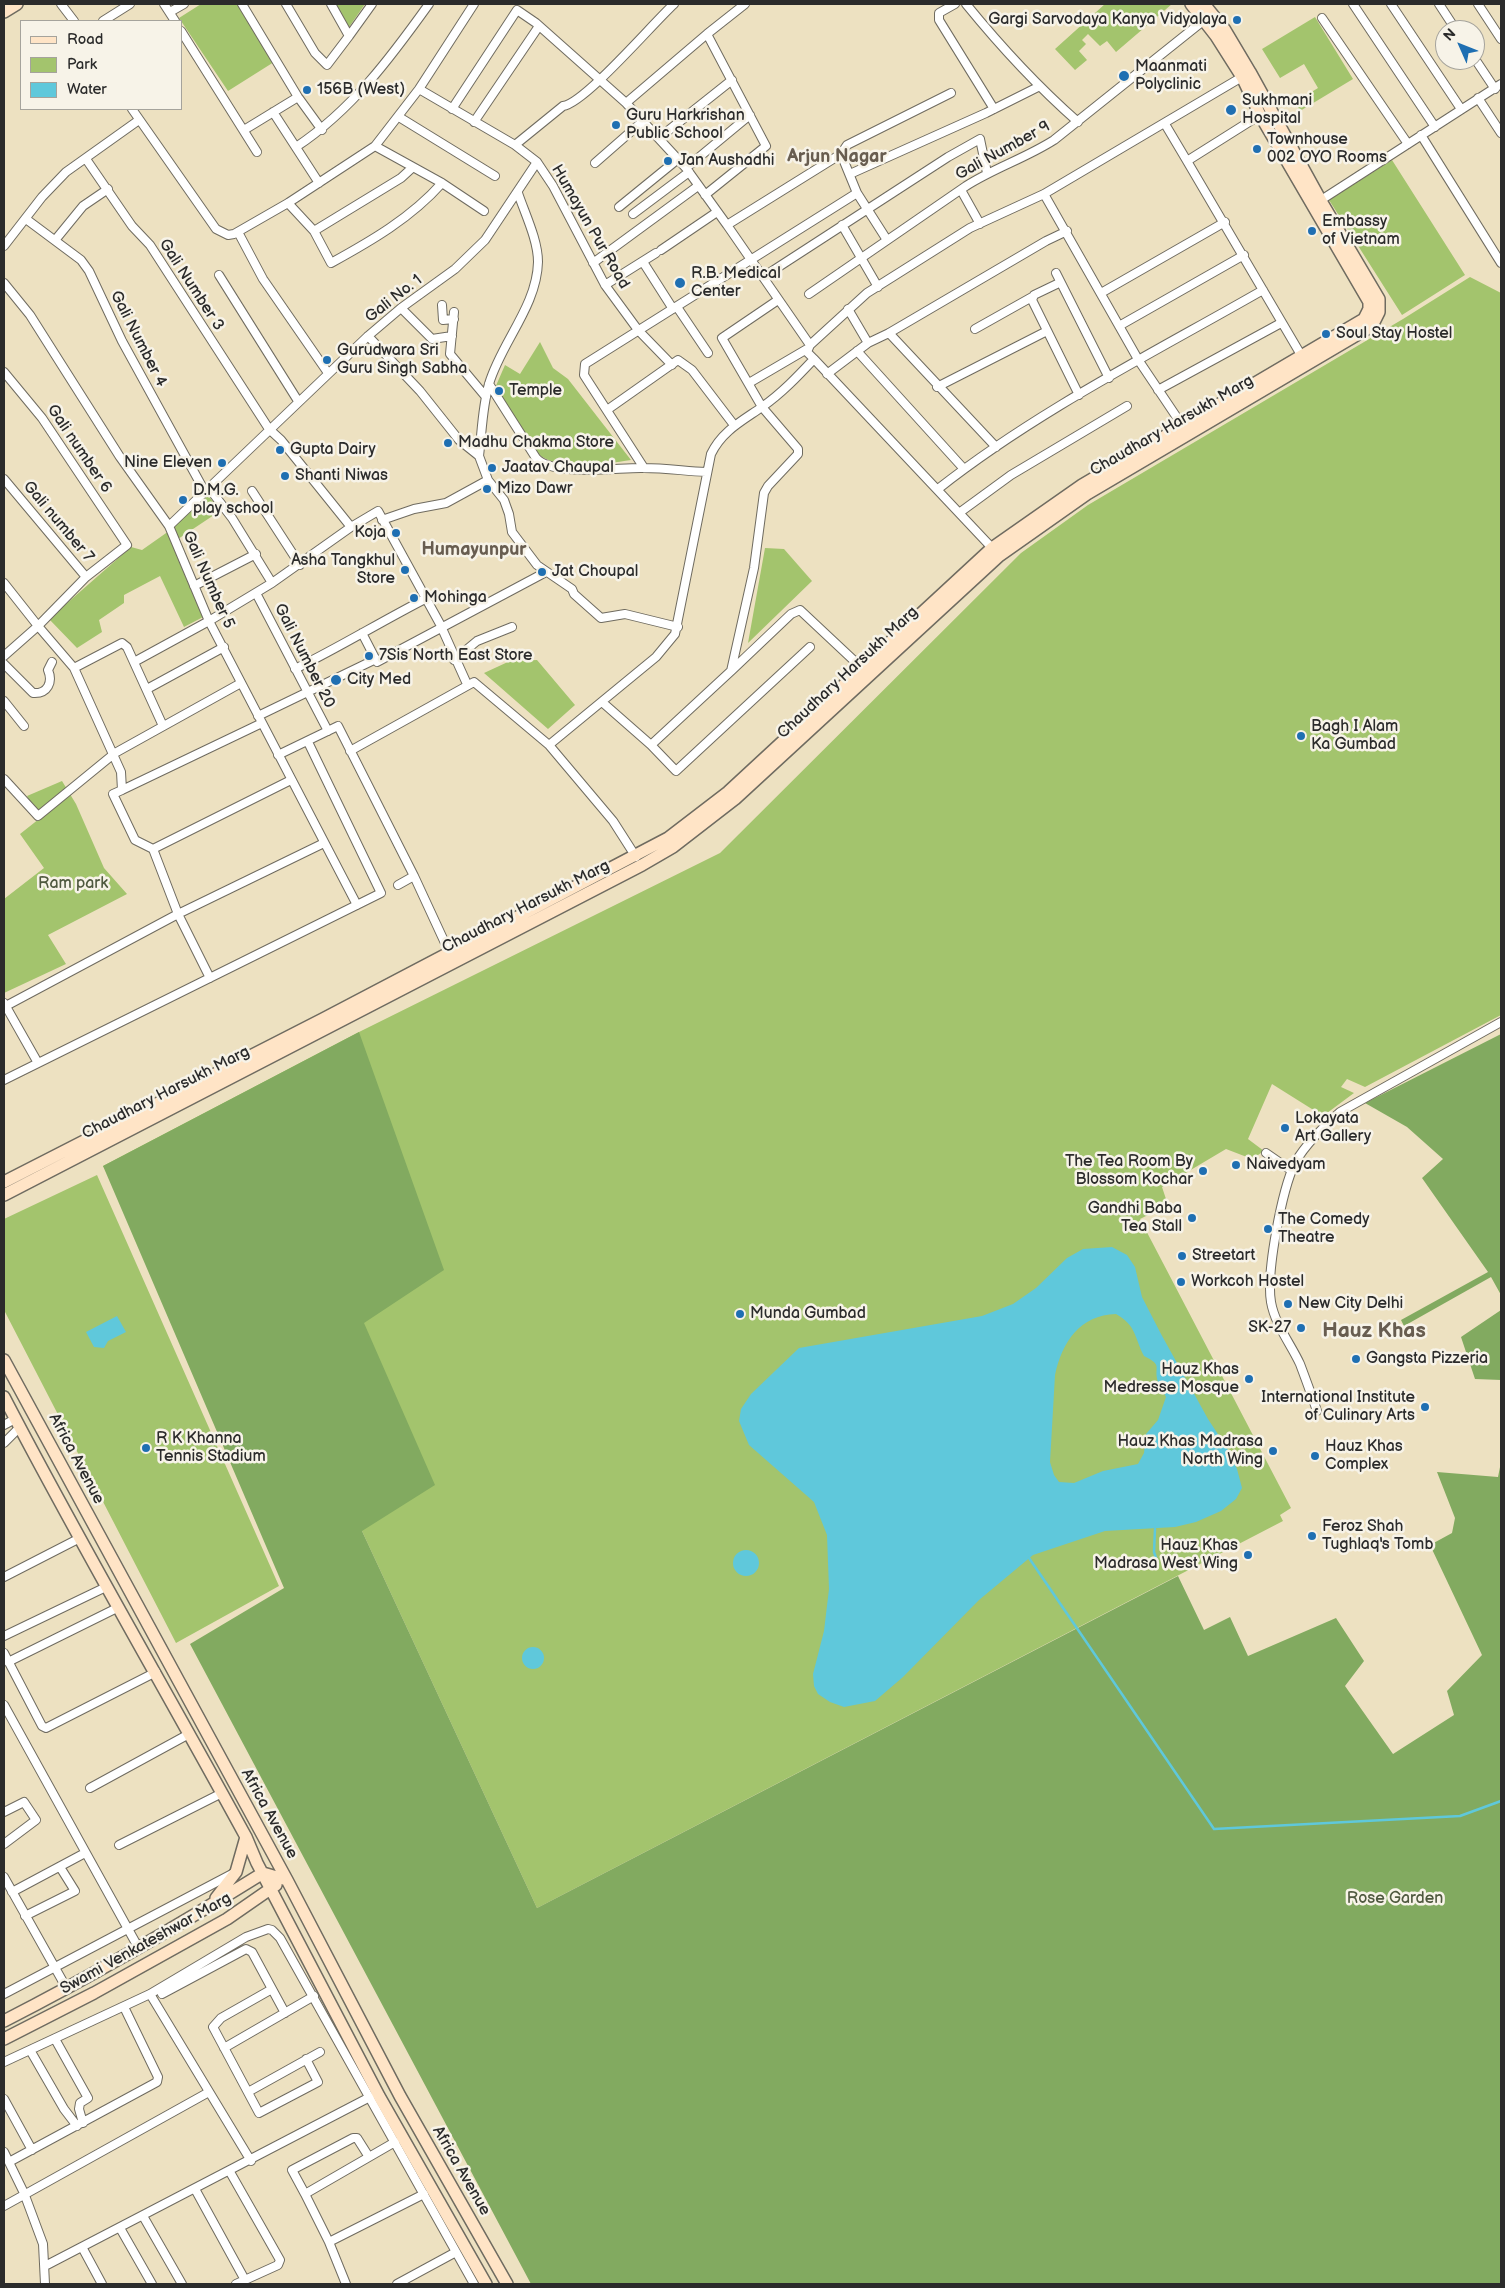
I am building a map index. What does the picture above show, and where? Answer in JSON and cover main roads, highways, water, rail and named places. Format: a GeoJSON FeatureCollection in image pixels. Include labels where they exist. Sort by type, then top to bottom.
{"type":"FeatureCollection","features":[{"type":"Feature","properties":{"kind":"water"},"geometry":{"type":"Polygon","coordinates":[[[1112,1247],[1127,1255],[1135,1267],[1142,1297],[1237,1469],[1242,1488],[1236,1499],[1221,1511],[1196,1522],[1175,1527],[1105,1531],[1033,1555],[979,1600],[903,1677],[875,1701],[844,1707],[830,1702],[818,1694],[814,1686],[813,1674],[824,1631],[829,1589],[827,1535],[814,1502],[749,1445],[739,1421],[741,1409],[751,1394],[799,1348],[982,1316],[1013,1304],[1036,1288],[1067,1258],[1083,1249],[1112,1247]],[[1116,1314],[1092,1319],[1075,1332],[1062,1352],[1055,1375],[1050,1462],[1054,1475],[1059,1482],[1074,1483],[1103,1471],[1138,1464],[1144,1453],[1146,1434],[1158,1420],[1166,1397],[1159,1384],[1156,1364],[1144,1356],[1134,1332],[1123,1318],[1116,1314]]]}},
{"type":"Feature","properties":{"kind":"water"},"geometry":{"type":"Polygon","coordinates":[[[117,1316],[126,1332],[108,1341],[104,1348],[94,1347],[86,1332],[117,1316]]]}},
{"type":"Feature","properties":{"kind":"water"},"geometry":{"type":"Polygon","coordinates":[[[746,1550],[755,1554],[759,1563],[755,1572],[746,1576],[737,1572],[733,1563],[737,1554],[746,1550]]]}},
{"type":"Feature","properties":{"kind":"water"},"geometry":{"type":"Polygon","coordinates":[[[533,1647],[541,1650],[544,1658],[541,1666],[533,1669],[525,1666],[522,1658],[525,1650],[533,1647]]]}},
{"type":"Feature","properties":{"kind":"waterway"},"geometry":{"type":"LineString","coordinates":[[1155,1529],[1154,1552],[1158,1564]]}},
{"type":"Feature","properties":{"kind":"waterway"},"geometry":{"type":"LineString","coordinates":[[1029,1558],[1214,1829],[1460,1816],[1501,1801]]}},
{"type":"Feature","properties":{"kind":"place","name":"Gargi Sarvodaya Kanya Vidyalaya"},"geometry":{"type":"Point","coordinates":[1237,20]}},
{"type":"Feature","properties":{"kind":"place","name":"Maanmati Polyclinic"},"geometry":{"type":"Point","coordinates":[1124,76]}},
{"type":"Feature","properties":{"kind":"place","name":"156B (West)"},"geometry":{"type":"Point","coordinates":[307,90]}},
{"type":"Feature","properties":{"kind":"place","name":"Sukhmani Hospital"},"geometry":{"type":"Point","coordinates":[1231,110]}},
{"type":"Feature","properties":{"kind":"place","name":"Guru Harkrishan Public School"},"geometry":{"type":"Point","coordinates":[616,125]}},
{"type":"Feature","properties":{"kind":"place","name":"Townhouse 002 OYO Rooms"},"geometry":{"type":"Point","coordinates":[1257,149]}},
{"type":"Feature","properties":{"kind":"place","name":"Jan Aushadhi"},"geometry":{"type":"Point","coordinates":[668,161]}},
{"type":"Feature","properties":{"kind":"place","name":"Embassy of Vietnam"},"geometry":{"type":"Point","coordinates":[1312,231]}},
{"type":"Feature","properties":{"kind":"place","name":"R.B. Medical Center"},"geometry":{"type":"Point","coordinates":[680,283]}},
{"type":"Feature","properties":{"kind":"place","name":"Soul Stay Hostel"},"geometry":{"type":"Point","coordinates":[1326,334]}},
{"type":"Feature","properties":{"kind":"place","name":"Gurudwara Sri Guru Singh Sabha"},"geometry":{"type":"Point","coordinates":[327,360]}},
{"type":"Feature","properties":{"kind":"place","name":"Temple"},"geometry":{"type":"Point","coordinates":[499,391]}},
{"type":"Feature","properties":{"kind":"place","name":"Madhu Chakma Store"},"geometry":{"type":"Point","coordinates":[448,443]}},
{"type":"Feature","properties":{"kind":"place","name":"Gupta Dairy"},"geometry":{"type":"Point","coordinates":[280,450]}},
{"type":"Feature","properties":{"kind":"place","name":"Nine Eleven"},"geometry":{"type":"Point","coordinates":[222,463]}},
{"type":"Feature","properties":{"kind":"place","name":"Jaatav Chaupal"},"geometry":{"type":"Point","coordinates":[492,468]}},
{"type":"Feature","properties":{"kind":"place","name":"Shanti Niwas"},"geometry":{"type":"Point","coordinates":[285,476]}},
{"type":"Feature","properties":{"kind":"place","name":"Mizo Dawr"},"geometry":{"type":"Point","coordinates":[487,489]}},
{"type":"Feature","properties":{"kind":"place","name":"D.M.G. play school"},"geometry":{"type":"Point","coordinates":[183,500]}},
{"type":"Feature","properties":{"kind":"place","name":"Koja"},"geometry":{"type":"Point","coordinates":[396,533]}},
{"type":"Feature","properties":{"kind":"place","name":"Asha Tangkhul Store"},"geometry":{"type":"Point","coordinates":[405,570]}},
{"type":"Feature","properties":{"kind":"place","name":"Jat Choupal"},"geometry":{"type":"Point","coordinates":[542,572]}},
{"type":"Feature","properties":{"kind":"place","name":"Mohinga"},"geometry":{"type":"Point","coordinates":[414,598]}},
{"type":"Feature","properties":{"kind":"place","name":"7Sis North East Store"},"geometry":{"type":"Point","coordinates":[369,656]}},
{"type":"Feature","properties":{"kind":"place","name":"City Med"},"geometry":{"type":"Point","coordinates":[336,680]}},
{"type":"Feature","properties":{"kind":"place","name":"Bagh I Alam Ka Gumbad"},"geometry":{"type":"Point","coordinates":[1301,736]}},
{"type":"Feature","properties":{"kind":"place","name":"Lokayata Art Gallery"},"geometry":{"type":"Point","coordinates":[1285,1128]}},
{"type":"Feature","properties":{"kind":"place","name":"Naivedyam"},"geometry":{"type":"Point","coordinates":[1236,1165]}},
{"type":"Feature","properties":{"kind":"place","name":"The Tea Room By Blossom Kochar"},"geometry":{"type":"Point","coordinates":[1203,1171]}},
{"type":"Feature","properties":{"kind":"place","name":"Gandhi Baba Tea Stall"},"geometry":{"type":"Point","coordinates":[1192,1218]}},
{"type":"Feature","properties":{"kind":"place","name":"The Comedy Theatre"},"geometry":{"type":"Point","coordinates":[1268,1229]}},
{"type":"Feature","properties":{"kind":"place","name":"Streetart"},"geometry":{"type":"Point","coordinates":[1182,1256]}},
{"type":"Feature","properties":{"kind":"place","name":"Workcoh Hostel"},"geometry":{"type":"Point","coordinates":[1181,1282]}},
{"type":"Feature","properties":{"kind":"place","name":"New City Delhi"},"geometry":{"type":"Point","coordinates":[1288,1304]}},
{"type":"Feature","properties":{"kind":"place","name":"Munda Gumbad"},"geometry":{"type":"Point","coordinates":[740,1314]}},
{"type":"Feature","properties":{"kind":"place","name":"SK-27"},"geometry":{"type":"Point","coordinates":[1301,1328]}},
{"type":"Feature","properties":{"kind":"place","name":"Gangsta Pizzeria"},"geometry":{"type":"Point","coordinates":[1356,1359]}},
{"type":"Feature","properties":{"kind":"place","name":"Hauz Khas Medresse Mosque"},"geometry":{"type":"Point","coordinates":[1249,1379]}},
{"type":"Feature","properties":{"kind":"place","name":"International Institute of Culinary Arts"},"geometry":{"type":"Point","coordinates":[1425,1407]}},
{"type":"Feature","properties":{"kind":"place","name":"R K Khanna Tennis Stadium"},"geometry":{"type":"Point","coordinates":[146,1448]}},
{"type":"Feature","properties":{"kind":"place","name":"Hauz Khas Madrasa North Wing"},"geometry":{"type":"Point","coordinates":[1273,1451]}},
{"type":"Feature","properties":{"kind":"place","name":"Hauz Khas Complex"},"geometry":{"type":"Point","coordinates":[1315,1456]}},
{"type":"Feature","properties":{"kind":"place","name":"Feroz Shah Tughlaq's Tomb"},"geometry":{"type":"Point","coordinates":[1312,1536]}},
{"type":"Feature","properties":{"kind":"place","name":"Hauz Khas Madrasa West Wing"},"geometry":{"type":"Point","coordinates":[1248,1555]}},
{"type":"Feature","properties":{"kind":"district","name":"Arjun Nagar"},"geometry":{"type":"Point","coordinates":[837,157]}},
{"type":"Feature","properties":{"kind":"district","name":"Humayunpur"},"geometry":{"type":"Point","coordinates":[474,550]}},
{"type":"Feature","properties":{"kind":"district","name":"Hauz Khas"},"geometry":{"type":"Point","coordinates":[1374,1332]}},
{"type":"Feature","properties":{"kind":"park label","name":"Ram park"},"geometry":{"type":"Point","coordinates":[73,884]}},
{"type":"Feature","properties":{"kind":"park label","name":"Rose Garden"},"geometry":{"type":"Point","coordinates":[1395,1899]}}]}
